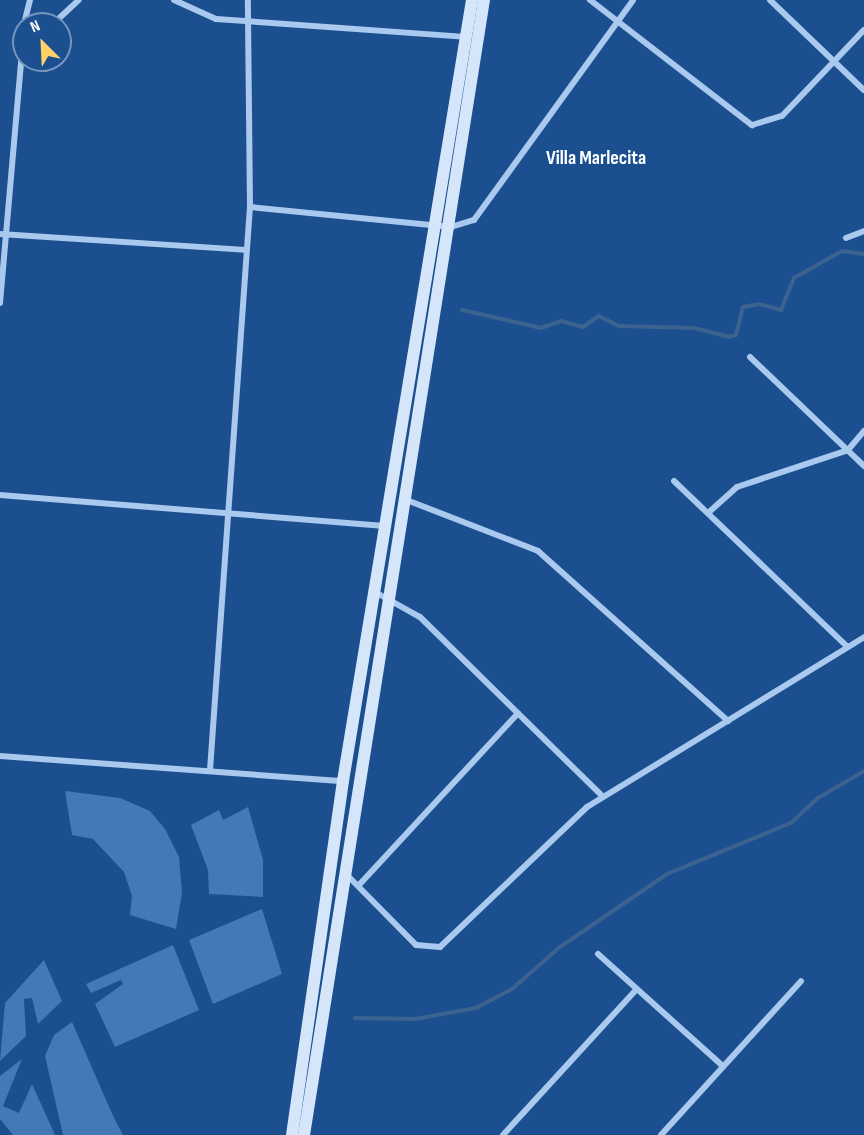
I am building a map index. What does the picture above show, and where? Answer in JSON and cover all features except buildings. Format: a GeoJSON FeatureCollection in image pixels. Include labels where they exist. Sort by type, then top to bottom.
{"type":"FeatureCollection","features":[{"type":"Feature","properties":{"kind":"street"},"geometry":{"type":"LineString","coordinates":[[66,12],[79,0]]}},
{"type":"Feature","properties":{"kind":"street"},"geometry":{"type":"LineString","coordinates":[[174,0],[216,19],[466,37]]}},
{"type":"Feature","properties":{"kind":"street"},"geometry":{"type":"LineString","coordinates":[[210,770],[245,250],[250,207],[248,0]]}},
{"type":"Feature","properties":{"kind":"street"},"geometry":{"type":"LineString","coordinates":[[301,1134],[403,499],[444,227],[472,0]]}},
{"type":"Feature","properties":{"kind":"street"},"geometry":{"type":"LineString","coordinates":[[301,1134],[343,781],[386,526],[444,227],[484,0]]}},
{"type":"Feature","properties":{"kind":"street"},"geometry":{"type":"LineString","coordinates":[[590,0],[752,125],[782,116],[864,30]]}},
{"type":"Feature","properties":{"kind":"street"},"geometry":{"type":"LineString","coordinates":[[250,207],[444,227],[474,220],[492,201],[633,0]]}},
{"type":"Feature","properties":{"kind":"street"},"geometry":{"type":"LineString","coordinates":[[770,0],[864,90]]}},
{"type":"Feature","properties":{"kind":"street"},"geometry":{"type":"LineString","coordinates":[[0,303],[21,72]]}},
{"type":"Feature","properties":{"kind":"street"},"geometry":{"type":"LineString","coordinates":[[0,234],[7,230],[245,250]]}},
{"type":"Feature","properties":{"kind":"street"},"geometry":{"type":"LineString","coordinates":[[846,237],[864,231]]}},
{"type":"Feature","properties":{"kind":"street"},"geometry":{"type":"LineString","coordinates":[[750,357],[864,466]]}},
{"type":"Feature","properties":{"kind":"street"},"geometry":{"type":"LineString","coordinates":[[708,513],[737,487],[848,450],[864,430]]}},
{"type":"Feature","properties":{"kind":"street"},"geometry":{"type":"LineString","coordinates":[[674,481],[848,646]]}},
{"type":"Feature","properties":{"kind":"street"},"geometry":{"type":"LineString","coordinates":[[0,495],[386,526]]}},
{"type":"Feature","properties":{"kind":"street"},"geometry":{"type":"LineString","coordinates":[[403,499],[538,551],[728,721]]}},
{"type":"Feature","properties":{"kind":"street"},"geometry":{"type":"LineString","coordinates":[[375,592],[420,616],[602,796]]}},
{"type":"Feature","properties":{"kind":"street"},"geometry":{"type":"LineString","coordinates":[[343,871],[416,945],[440,947],[528,860],[602,796],[864,637]]}},
{"type":"Feature","properties":{"kind":"street"},"geometry":{"type":"LineString","coordinates":[[359,885],[518,713]]}},
{"type":"Feature","properties":{"kind":"street"},"geometry":{"type":"LineString","coordinates":[[0,756],[343,781]]}},
{"type":"Feature","properties":{"kind":"street"},"geometry":{"type":"LineString","coordinates":[[598,954],[634,992],[723,1066]]}},
{"type":"Feature","properties":{"kind":"street"},"geometry":{"type":"LineString","coordinates":[[661,1135],[801,981]]}},
{"type":"Feature","properties":{"kind":"street"},"geometry":{"type":"LineString","coordinates":[[503,1135],[634,992]]}},
{"type":"Feature","properties":{"kind":"waterway"},"geometry":{"type":"LineString","coordinates":[[462,310],[541,328],[561,321],[583,327],[599,316],[619,326],[694,328],[729,337],[736,335],[743,307],[759,304],[781,310],[794,278],[842,251],[864,254]]}},
{"type":"Feature","properties":{"kind":"waterway"},"geometry":{"type":"LineString","coordinates":[[355,1018],[415,1019],[476,1008],[512,989],[560,947],[667,874],[791,823],[818,798],[864,771]]}},
{"type":"Feature","properties":{"kind":"district","name":"Villa Marlecita"},"geometry":{"type":"Point","coordinates":[596,158]}}]}
